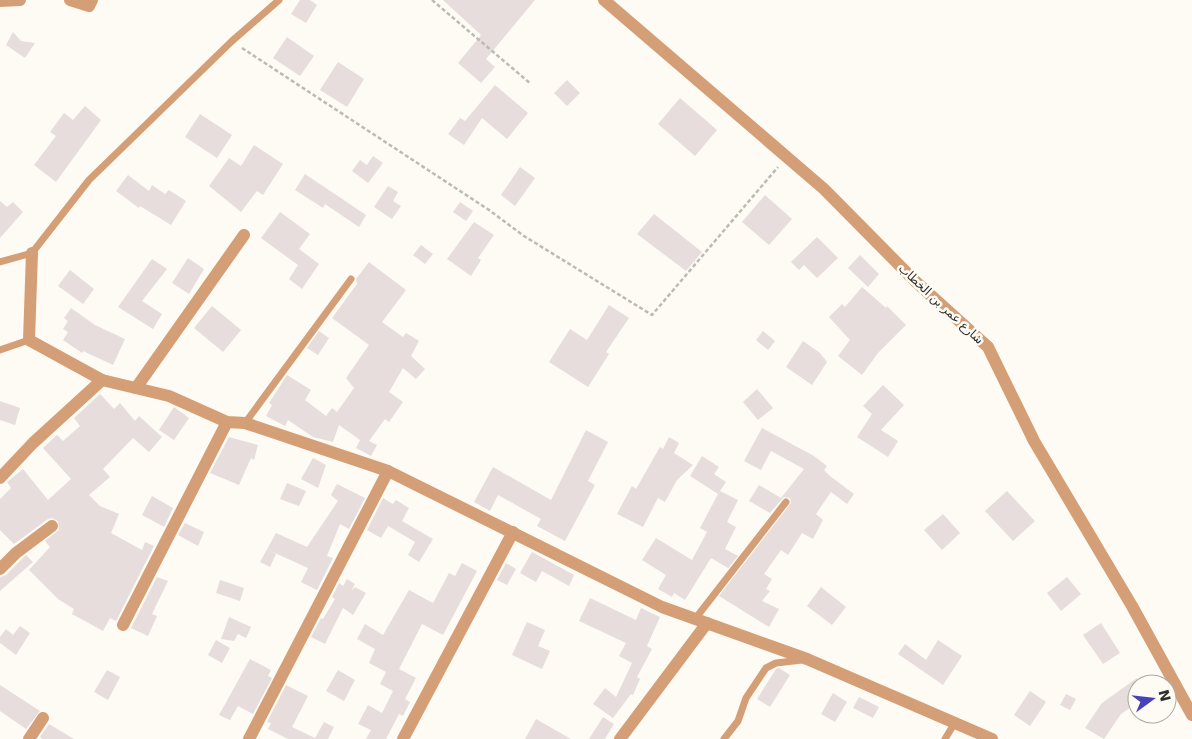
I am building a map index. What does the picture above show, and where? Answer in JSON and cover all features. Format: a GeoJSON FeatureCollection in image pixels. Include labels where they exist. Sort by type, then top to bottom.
{"type":"FeatureCollection","features":[{"type":"Feature","properties":{"kind":"street"},"geometry":{"type":"LineString","coordinates":[[0,1],[20,0]]}},
{"type":"Feature","properties":{"kind":"street"},"geometry":{"type":"LineString","coordinates":[[70,0],[89,6],[92,0]]}},
{"type":"Feature","properties":{"kind":"street","name":"شارع عمر بن الخطاب"},"geometry":{"type":"LineString","coordinates":[[604,0],[824,189],[915,280],[988,347],[1034,441],[1132,606],[1192,715]]}},
{"type":"Feature","properties":{"kind":"street"},"geometry":{"type":"LineString","coordinates":[[136,388],[244,235]]}},
{"type":"Feature","properties":{"kind":"street"},"geometry":{"type":"LineString","coordinates":[[32,253],[29,340],[102,380],[169,396],[227,422],[245,422],[388,471],[662,607],[807,660],[992,739]]}},
{"type":"Feature","properties":{"kind":"street"},"geometry":{"type":"LineString","coordinates":[[0,478],[33,443],[102,380]]}},
{"type":"Feature","properties":{"kind":"street"},"geometry":{"type":"LineString","coordinates":[[123,625],[227,422]]}},
{"type":"Feature","properties":{"kind":"street"},"geometry":{"type":"LineString","coordinates":[[250,739],[388,471]]}},
{"type":"Feature","properties":{"kind":"street"},"geometry":{"type":"LineString","coordinates":[[0,569],[16,553],[52,526]]}},
{"type":"Feature","properties":{"kind":"street"},"geometry":{"type":"LineString","coordinates":[[403,739],[513,532]]}},
{"type":"Feature","properties":{"kind":"street"},"geometry":{"type":"LineString","coordinates":[[620,739],[707,623]]}},
{"type":"Feature","properties":{"kind":"street"},"geometry":{"type":"LineString","coordinates":[[29,739],[43,718]]}},
{"type":"Feature","properties":{"kind":"lane"},"geometry":{"type":"LineString","coordinates":[[0,262],[32,253],[89,180],[232,41],[279,0]]}},
{"type":"Feature","properties":{"kind":"lane"},"geometry":{"type":"LineString","coordinates":[[245,422],[350,279]]}},
{"type":"Feature","properties":{"kind":"lane"},"geometry":{"type":"LineString","coordinates":[[0,350],[29,340]]}},
{"type":"Feature","properties":{"kind":"lane"},"geometry":{"type":"LineString","coordinates":[[695,619],[786,502]]}},
{"type":"Feature","properties":{"kind":"lane"},"geometry":{"type":"LineString","coordinates":[[724,739],[738,722],[746,698],[766,668],[776,664],[807,660]]}},
{"type":"Feature","properties":{"kind":"lane"},"geometry":{"type":"LineString","coordinates":[[945,739],[954,724]]}},
{"type":"Feature","properties":{"kind":"path"},"geometry":{"type":"LineString","coordinates":[[432,0],[531,84]]}},
{"type":"Feature","properties":{"kind":"path"},"geometry":{"type":"LineString","coordinates":[[232,41],[489,210],[524,236],[652,315],[786,158]]}},
{"type":"Feature","properties":{"kind":"building"},"geometry":{"type":"Polygon","coordinates":[[[300,0],[310,0],[317,5],[306,23],[291,14],[300,0]]]}},
{"type":"Feature","properties":{"kind":"building"},"geometry":{"type":"Polygon","coordinates":[[[443,0],[535,0],[486,59],[495,67],[481,83],[458,63],[481,35],[443,0]]]}},
{"type":"Feature","properties":{"kind":"building"},"geometry":{"type":"Polygon","coordinates":[[[13,32],[21,41],[35,43],[25,58],[6,45],[13,32]]]}},
{"type":"Feature","properties":{"kind":"building"},"geometry":{"type":"Polygon","coordinates":[[[287,37],[314,56],[300,76],[273,58],[287,37]]]}},
{"type":"Feature","properties":{"kind":"building"},"geometry":{"type":"Polygon","coordinates":[[[338,62],[364,79],[347,107],[320,90],[338,62]]]}},
{"type":"Feature","properties":{"kind":"building"},"geometry":{"type":"Polygon","coordinates":[[[567,80],[580,93],[567,106],[554,93],[567,80]]]}},
{"type":"Feature","properties":{"kind":"building"},"geometry":{"type":"Polygon","coordinates":[[[495,85],[528,113],[507,139],[482,118],[464,145],[448,134],[460,118],[465,121],[495,85]]]}},
{"type":"Feature","properties":{"kind":"building"},"geometry":{"type":"Polygon","coordinates":[[[680,98],[717,130],[695,156],[658,124],[680,98]]]}},
{"type":"Feature","properties":{"kind":"building"},"geometry":{"type":"Polygon","coordinates":[[[85,106],[101,120],[56,182],[34,165],[56,136],[50,132],[64,113],[73,120],[85,106]]]}},
{"type":"Feature","properties":{"kind":"building"},"geometry":{"type":"Polygon","coordinates":[[[200,114],[232,135],[217,158],[185,137],[200,114]]]}},
{"type":"Feature","properties":{"kind":"building"},"geometry":{"type":"Polygon","coordinates":[[[254,145],[283,164],[263,195],[257,191],[241,212],[209,186],[229,158],[241,166],[254,145]]]}},
{"type":"Feature","properties":{"kind":"building"},"geometry":{"type":"Polygon","coordinates":[[[373,156],[383,163],[368,183],[352,171],[360,160],[367,165],[373,156]]]}},
{"type":"Feature","properties":{"kind":"building"},"geometry":{"type":"Polygon","coordinates":[[[520,167],[535,178],[515,206],[501,195],[520,167]]]}},
{"type":"Feature","properties":{"kind":"building"},"geometry":{"type":"Polygon","coordinates":[[[305,174],[366,215],[359,227],[325,204],[323,208],[295,190],[305,174]]]}},
{"type":"Feature","properties":{"kind":"building"},"geometry":{"type":"Polygon","coordinates":[[[128,175],[149,191],[152,185],[165,194],[169,190],[186,201],[171,225],[140,206],[139,208],[116,191],[128,175]]]}},
{"type":"Feature","properties":{"kind":"building"},"geometry":{"type":"Polygon","coordinates":[[[388,186],[398,192],[393,201],[401,206],[392,219],[374,207],[388,186]]]}},
{"type":"Feature","properties":{"kind":"building"},"geometry":{"type":"Polygon","coordinates":[[[765,195],[792,219],[769,245],[742,222],[765,195]]]}},
{"type":"Feature","properties":{"kind":"building"},"geometry":{"type":"Polygon","coordinates":[[[0,201],[7,207],[13,202],[23,212],[0,238],[0,201]]]}},
{"type":"Feature","properties":{"kind":"building"},"geometry":{"type":"Polygon","coordinates":[[[460,202],[473,211],[466,221],[453,212],[460,202]]]}},
{"type":"Feature","properties":{"kind":"building"},"geometry":{"type":"Polygon","coordinates":[[[280,212],[310,234],[299,249],[319,264],[302,289],[289,279],[298,265],[261,238],[280,212]]]}},
{"type":"Feature","properties":{"kind":"building"},"geometry":{"type":"Polygon","coordinates":[[[654,214],[702,252],[686,271],[637,234],[654,214]]]}},
{"type":"Feature","properties":{"kind":"building"},"geometry":{"type":"Polygon","coordinates":[[[474,222],[494,235],[478,258],[481,260],[471,276],[447,259],[474,222]]]}},
{"type":"Feature","properties":{"kind":"building"},"geometry":{"type":"Polygon","coordinates":[[[817,237],[838,258],[817,278],[804,265],[799,270],[791,262],[817,237]]]}},
{"type":"Feature","properties":{"kind":"building"},"geometry":{"type":"Polygon","coordinates":[[[421,245],[433,254],[425,264],[413,255],[421,245]]]}},
{"type":"Feature","properties":{"kind":"building"},"geometry":{"type":"Polygon","coordinates":[[[860,255],[879,274],[868,287],[848,268],[860,255]]]}},
{"type":"Feature","properties":{"kind":"building"},"geometry":{"type":"Polygon","coordinates":[[[188,258],[204,269],[189,294],[172,283],[188,258]]]}},
{"type":"Feature","properties":{"kind":"building"},"geometry":{"type":"Polygon","coordinates":[[[152,259],[167,269],[142,301],[162,314],[153,329],[118,307],[152,259]]]}},
{"type":"Feature","properties":{"kind":"building"},"geometry":{"type":"Polygon","coordinates":[[[369,262],[406,290],[382,322],[403,337],[406,333],[419,341],[411,356],[425,369],[416,379],[403,368],[389,392],[403,402],[389,422],[385,419],[369,441],[377,445],[371,456],[356,448],[360,440],[339,425],[333,442],[313,437],[288,420],[285,426],[266,416],[272,405],[269,403],[287,375],[311,390],[305,400],[326,416],[332,408],[337,412],[354,388],[346,378],[369,345],[332,318],[357,284],[356,279],[369,262]]]}},
{"type":"Feature","properties":{"kind":"building"},"geometry":{"type":"Polygon","coordinates":[[[70,270],[94,289],[83,304],[58,286],[70,270]]]}},
{"type":"Feature","properties":{"kind":"building"},"geometry":{"type":"Polygon","coordinates":[[[862,287],[886,308],[887,306],[906,325],[878,353],[862,375],[838,356],[850,340],[829,317],[842,304],[845,307],[862,287]]]}},
{"type":"Feature","properties":{"kind":"building"},"geometry":{"type":"Polygon","coordinates":[[[609,305],[629,318],[606,352],[609,354],[588,387],[549,362],[570,329],[587,340],[609,305]]]}},
{"type":"Feature","properties":{"kind":"building"},"geometry":{"type":"Polygon","coordinates":[[[212,306],[241,330],[223,352],[194,328],[212,306]]]}},
{"type":"Feature","properties":{"kind":"building"},"geometry":{"type":"Polygon","coordinates":[[[71,308],[95,325],[125,339],[113,365],[83,351],[82,353],[63,340],[68,332],[63,329],[68,321],[64,318],[71,308]]]}},
{"type":"Feature","properties":{"kind":"building"},"geometry":{"type":"Polygon","coordinates":[[[319,331],[329,338],[318,355],[307,348],[319,331]]]}},
{"type":"Feature","properties":{"kind":"building"},"geometry":{"type":"Polygon","coordinates":[[[763,331],[775,341],[768,350],[756,340],[763,331]]]}},
{"type":"Feature","properties":{"kind":"building"},"geometry":{"type":"Polygon","coordinates":[[[803,341],[820,353],[827,362],[812,385],[786,367],[803,341]]]}},
{"type":"Feature","properties":{"kind":"building"},"geometry":{"type":"Polygon","coordinates":[[[883,385],[904,405],[881,430],[898,441],[888,457],[857,437],[872,414],[863,406],[883,385]]]}},
{"type":"Feature","properties":{"kind":"building"},"geometry":{"type":"Polygon","coordinates":[[[757,389],[773,408],[758,420],[743,402],[757,389]]]}},
{"type":"Feature","properties":{"kind":"building"},"geometry":{"type":"Polygon","coordinates":[[[100,394],[114,409],[120,403],[135,421],[139,416],[162,437],[149,452],[133,438],[103,469],[110,477],[89,495],[100,506],[119,514],[111,533],[142,550],[145,542],[154,546],[116,621],[110,618],[103,631],[72,614],[74,609],[58,599],[29,570],[50,547],[45,541],[59,530],[58,521],[52,518],[48,519],[14,544],[0,530],[0,499],[11,488],[7,482],[23,469],[48,500],[71,479],[43,448],[57,435],[63,441],[80,426],[74,418],[100,394]]]}},
{"type":"Feature","properties":{"kind":"building"},"geometry":{"type":"Polygon","coordinates":[[[0,401],[20,408],[15,425],[0,420],[0,401]]]}},
{"type":"Feature","properties":{"kind":"building"},"geometry":{"type":"Polygon","coordinates":[[[174,407],[189,418],[174,440],[159,430],[174,407]]]}},
{"type":"Feature","properties":{"kind":"building"},"geometry":{"type":"Polygon","coordinates":[[[762,428],[814,456],[827,466],[824,470],[830,476],[854,494],[847,504],[831,492],[816,514],[823,520],[813,539],[802,533],[788,555],[781,550],[764,574],[772,579],[766,589],[770,591],[762,601],[779,609],[769,627],[719,596],[791,503],[790,498],[784,497],[770,513],[749,501],[759,485],[781,498],[804,469],[771,451],[761,470],[744,461],[762,428]]]}},
{"type":"Feature","properties":{"kind":"building"},"geometry":{"type":"Polygon","coordinates":[[[586,430],[608,442],[588,481],[595,485],[565,541],[537,526],[541,519],[498,495],[490,511],[474,502],[493,467],[551,500],[586,430]]]}},
{"type":"Feature","properties":{"kind":"building"},"geometry":{"type":"Polygon","coordinates":[[[229,437],[258,445],[254,460],[251,458],[239,485],[210,473],[229,437]]]}},
{"type":"Feature","properties":{"kind":"building"},"geometry":{"type":"Polygon","coordinates":[[[669,437],[679,443],[674,453],[693,465],[677,480],[665,502],[658,498],[643,527],[617,514],[632,486],[636,489],[660,447],[663,449],[669,437]]]}},
{"type":"Feature","properties":{"kind":"building"},"geometry":{"type":"Polygon","coordinates":[[[702,456],[719,467],[714,474],[726,482],[720,491],[738,500],[727,522],[736,527],[725,549],[738,556],[728,568],[711,558],[685,600],[674,593],[672,597],[658,589],[666,575],[642,560],[656,538],[692,560],[707,532],[700,528],[718,494],[690,476],[702,456]]]}},
{"type":"Feature","properties":{"kind":"building"},"geometry":{"type":"Polygon","coordinates":[[[313,458],[326,465],[318,488],[301,479],[313,458]]]}},
{"type":"Feature","properties":{"kind":"building"},"geometry":{"type":"Polygon","coordinates":[[[287,483],[306,491],[299,506],[280,499],[287,483]]]}},
{"type":"Feature","properties":{"kind":"building"},"geometry":{"type":"Polygon","coordinates":[[[337,484],[365,498],[349,529],[340,524],[327,556],[333,558],[317,590],[301,582],[308,568],[268,550],[276,554],[270,567],[260,562],[276,533],[307,547],[338,501],[331,495],[337,484]]]}},
{"type":"Feature","properties":{"kind":"building"},"geometry":{"type":"Polygon","coordinates":[[[1007,491],[1035,521],[1013,541],[985,511],[1007,491]]]}},
{"type":"Feature","properties":{"kind":"building"},"geometry":{"type":"Polygon","coordinates":[[[152,496],[173,508],[164,527],[142,515],[152,496]]]}},
{"type":"Feature","properties":{"kind":"building"},"geometry":{"type":"Polygon","coordinates":[[[383,498],[393,504],[396,500],[409,508],[402,521],[433,539],[419,562],[408,555],[415,542],[388,526],[381,538],[367,530],[383,498]]]}},
{"type":"Feature","properties":{"kind":"building"},"geometry":{"type":"Polygon","coordinates":[[[943,514],[960,533],[942,550],[924,530],[943,514]]]}},
{"type":"Feature","properties":{"kind":"building"},"geometry":{"type":"Polygon","coordinates":[[[185,523],[204,532],[198,546],[178,535],[185,523]]]}},
{"type":"Feature","properties":{"kind":"building"},"geometry":{"type":"Polygon","coordinates":[[[532,552],[574,575],[569,586],[542,571],[536,582],[520,573],[532,552]]]}},
{"type":"Feature","properties":{"kind":"building"},"geometry":{"type":"Polygon","coordinates":[[[26,555],[33,562],[0,591],[0,577],[6,575],[26,555]]]}},
{"type":"Feature","properties":{"kind":"building"},"geometry":{"type":"Polygon","coordinates":[[[462,563],[477,571],[443,635],[422,624],[399,669],[416,678],[405,699],[410,702],[403,716],[399,714],[386,739],[366,739],[371,730],[358,724],[368,705],[382,713],[393,691],[380,684],[386,672],[369,663],[375,649],[357,639],[365,624],[383,635],[409,590],[433,603],[449,573],[455,576],[462,563]]]}},
{"type":"Feature","properties":{"kind":"building"},"geometry":{"type":"Polygon","coordinates":[[[506,563],[516,569],[507,585],[497,580],[506,563]]]}},
{"type":"Feature","properties":{"kind":"building"},"geometry":{"type":"Polygon","coordinates":[[[157,577],[168,581],[152,614],[157,616],[148,636],[131,628],[157,577]]]}},
{"type":"Feature","properties":{"kind":"building"},"geometry":{"type":"Polygon","coordinates":[[[1067,577],[1081,594],[1061,611],[1047,593],[1067,577]]]}},
{"type":"Feature","properties":{"kind":"building"},"geometry":{"type":"Polygon","coordinates":[[[347,579],[355,584],[351,591],[355,587],[366,593],[353,615],[343,608],[325,644],[311,637],[321,618],[323,619],[335,599],[332,597],[339,583],[343,586],[347,579]]]}},
{"type":"Feature","properties":{"kind":"building"},"geometry":{"type":"Polygon","coordinates":[[[220,580],[244,588],[240,601],[216,593],[220,580]]]}},
{"type":"Feature","properties":{"kind":"building"},"geometry":{"type":"Polygon","coordinates":[[[821,587],[846,607],[832,625],[807,606],[821,587]]]}},
{"type":"Feature","properties":{"kind":"building"},"geometry":{"type":"Polygon","coordinates":[[[590,598],[636,620],[641,608],[660,617],[647,646],[652,649],[637,677],[640,679],[633,695],[631,694],[613,718],[593,704],[605,688],[616,697],[632,663],[619,656],[626,643],[579,621],[590,598]]]}},
{"type":"Feature","properties":{"kind":"building"},"geometry":{"type":"Polygon","coordinates":[[[229,617],[251,627],[246,638],[238,634],[234,641],[221,639],[229,617]]]}},
{"type":"Feature","properties":{"kind":"building"},"geometry":{"type":"Polygon","coordinates":[[[527,622],[545,630],[538,646],[550,651],[542,669],[512,655],[527,622]]]}},
{"type":"Feature","properties":{"kind":"building"},"geometry":{"type":"Polygon","coordinates":[[[1101,623],[1120,653],[1103,664],[1083,635],[1101,623]]]}},
{"type":"Feature","properties":{"kind":"building"},"geometry":{"type":"Polygon","coordinates":[[[20,626],[30,633],[16,655],[0,643],[0,637],[6,629],[13,635],[20,626]]]}},
{"type":"Feature","properties":{"kind":"building"},"geometry":{"type":"Polygon","coordinates":[[[216,640],[230,648],[222,663],[208,655],[216,640]]]}},
{"type":"Feature","properties":{"kind":"building"},"geometry":{"type":"Polygon","coordinates":[[[938,640],[962,656],[943,685],[898,654],[905,644],[926,660],[938,640]]]}},
{"type":"Feature","properties":{"kind":"building"},"geometry":{"type":"Polygon","coordinates":[[[250,659],[271,670],[268,676],[272,678],[253,714],[238,706],[230,720],[219,715],[250,659]]]}},
{"type":"Feature","properties":{"kind":"building"},"geometry":{"type":"Polygon","coordinates":[[[779,668],[790,675],[770,707],[757,699],[776,669],[779,668]]]}},
{"type":"Feature","properties":{"kind":"building"},"geometry":{"type":"Polygon","coordinates":[[[107,670],[120,677],[108,700],[94,692],[107,670]]]}},
{"type":"Feature","properties":{"kind":"building"},"geometry":{"type":"Polygon","coordinates":[[[338,670],[355,680],[344,701],[326,691],[338,670]]]}},
{"type":"Feature","properties":{"kind":"building"},"geometry":{"type":"Polygon","coordinates":[[[0,685],[40,711],[26,729],[0,711],[0,685]]]}},
{"type":"Feature","properties":{"kind":"building"},"geometry":{"type":"Polygon","coordinates":[[[286,685],[308,696],[292,727],[315,738],[324,722],[334,727],[328,739],[288,739],[268,729],[271,723],[267,722],[286,685]]]}},
{"type":"Feature","properties":{"kind":"building"},"geometry":{"type":"Polygon","coordinates":[[[1127,685],[1127,710],[1121,714],[1104,739],[1085,728],[1102,703],[1127,685]]]}},
{"type":"Feature","properties":{"kind":"building"},"geometry":{"type":"Polygon","coordinates":[[[1030,691],[1046,702],[1030,726],[1014,715],[1030,691]]]}},
{"type":"Feature","properties":{"kind":"building"},"geometry":{"type":"Polygon","coordinates":[[[833,693],[847,702],[835,722],[821,714],[833,693]]]}},
{"type":"Feature","properties":{"kind":"building"},"geometry":{"type":"Polygon","coordinates":[[[1066,694],[1076,699],[1070,710],[1060,705],[1066,694]]]}},
{"type":"Feature","properties":{"kind":"building"},"geometry":{"type":"Polygon","coordinates":[[[859,697],[879,707],[873,718],[853,708],[859,697]]]}},
{"type":"Feature","properties":{"kind":"building"},"geometry":{"type":"Polygon","coordinates":[[[603,717],[614,724],[605,739],[589,739],[603,717]]]}},
{"type":"Feature","properties":{"kind":"building"},"geometry":{"type":"Polygon","coordinates":[[[536,719],[571,739],[525,739],[536,719]]]}},
{"type":"Feature","properties":{"kind":"building"},"geometry":{"type":"Polygon","coordinates":[[[49,724],[74,739],[42,739],[40,737],[49,724]]]}}]}
